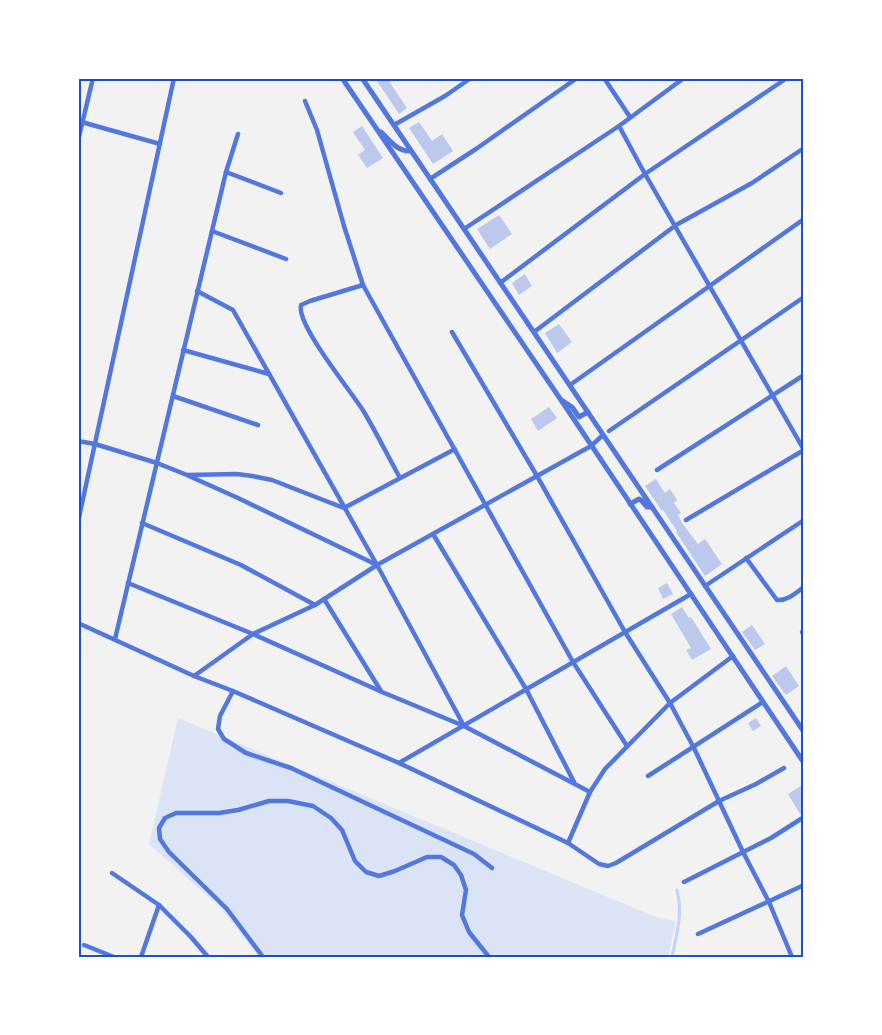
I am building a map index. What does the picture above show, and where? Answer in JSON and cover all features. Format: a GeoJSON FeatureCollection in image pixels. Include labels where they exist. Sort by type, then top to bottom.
{"type":"FeatureCollection","features":[{"type":"Feature","properties":{"kind":"street"},"geometry":{"type":"LineString","coordinates":[[78,141],[80,122],[93,78]]}},
{"type":"Feature","properties":{"kind":"street"},"geometry":{"type":"LineString","coordinates":[[78,522],[174,78]]}},
{"type":"Feature","properties":{"kind":"street"},"geometry":{"type":"LineString","coordinates":[[342,78],[804,764]]}},
{"type":"Feature","properties":{"kind":"street"},"geometry":{"type":"LineString","coordinates":[[362,78],[804,732]]}},
{"type":"Feature","properties":{"kind":"street"},"geometry":{"type":"LineString","coordinates":[[394,126],[471,78]]}},
{"type":"Feature","properties":{"kind":"street"},"geometry":{"type":"LineString","coordinates":[[430,179],[578,78]]}},
{"type":"Feature","properties":{"kind":"street"},"geometry":{"type":"LineString","coordinates":[[604,78],[630,117]]}},
{"type":"Feature","properties":{"kind":"street"},"geometry":{"type":"LineString","coordinates":[[464,229],[619,126],[684,78]]}},
{"type":"Feature","properties":{"kind":"street"},"geometry":{"type":"LineString","coordinates":[[500,283],[645,174],[787,78]]}},
{"type":"Feature","properties":{"kind":"street"},"geometry":{"type":"LineString","coordinates":[[305,101],[317,130],[363,285],[573,662],[627,746]]}},
{"type":"Feature","properties":{"kind":"street"},"geometry":{"type":"LineString","coordinates":[[80,122],[160,144]]}},
{"type":"Feature","properties":{"kind":"street"},"geometry":{"type":"LineString","coordinates":[[374,124],[397,148],[411,151]]}},
{"type":"Feature","properties":{"kind":"street"},"geometry":{"type":"LineString","coordinates":[[619,126],[804,450],[686,520]]}},
{"type":"Feature","properties":{"kind":"street"},"geometry":{"type":"LineString","coordinates":[[115,639],[197,291],[226,172],[238,134]]}},
{"type":"Feature","properties":{"kind":"street"},"geometry":{"type":"LineString","coordinates":[[534,332],[676,225],[752,183],[804,148]]}},
{"type":"Feature","properties":{"kind":"street"},"geometry":{"type":"LineString","coordinates":[[226,172],[281,193]]}},
{"type":"Feature","properties":{"kind":"street"},"geometry":{"type":"LineString","coordinates":[[570,385],[804,219]]}},
{"type":"Feature","properties":{"kind":"street"},"geometry":{"type":"LineString","coordinates":[[212,231],[286,258]]}},
{"type":"Feature","properties":{"kind":"street"},"geometry":{"type":"LineString","coordinates":[[363,285],[310,301],[301,306],[300,311],[312,337],[364,411],[400,478]]}},
{"type":"Feature","properties":{"kind":"street"},"geometry":{"type":"LineString","coordinates":[[197,291],[233,310],[464,726]]}},
{"type":"Feature","properties":{"kind":"street"},"geometry":{"type":"LineString","coordinates":[[609,431],[804,297]]}},
{"type":"Feature","properties":{"kind":"street"},"geometry":{"type":"LineString","coordinates":[[452,333],[537,476],[625,632],[670,703],[769,902],[792,957]]}},
{"type":"Feature","properties":{"kind":"street"},"geometry":{"type":"LineString","coordinates":[[183,350],[269,374]]}},
{"type":"Feature","properties":{"kind":"street"},"geometry":{"type":"LineString","coordinates":[[657,470],[804,375]]}},
{"type":"Feature","properties":{"kind":"street"},"geometry":{"type":"LineString","coordinates":[[173,396],[258,425]]}},
{"type":"Feature","properties":{"kind":"street"},"geometry":{"type":"LineString","coordinates":[[561,400],[572,407],[579,417],[588,412]]}},
{"type":"Feature","properties":{"kind":"street"},"geometry":{"type":"LineString","coordinates":[[194,676],[254,634],[315,605],[376,565],[591,446],[603,435]]}},
{"type":"Feature","properties":{"kind":"street"},"geometry":{"type":"LineString","coordinates":[[78,441],[157,463],[187,475],[376,565]]}},
{"type":"Feature","properties":{"kind":"street"},"geometry":{"type":"LineString","coordinates":[[187,475],[252,476],[272,480],[344,508],[455,449]]}},
{"type":"Feature","properties":{"kind":"street"},"geometry":{"type":"LineString","coordinates":[[630,504],[639,499],[647,507],[652,507]]}},
{"type":"Feature","properties":{"kind":"street"},"geometry":{"type":"LineString","coordinates":[[705,586],[804,520]]}},
{"type":"Feature","properties":{"kind":"street"},"geometry":{"type":"LineString","coordinates":[[142,523],[241,565],[315,605]]}},
{"type":"Feature","properties":{"kind":"street"},"geometry":{"type":"LineString","coordinates":[[433,534],[526,689],[575,783]]}},
{"type":"Feature","properties":{"kind":"street"},"geometry":{"type":"LineString","coordinates":[[746,558],[777,600],[781,601],[804,588]]}},
{"type":"Feature","properties":{"kind":"street"},"geometry":{"type":"LineString","coordinates":[[128,583],[254,634],[464,726],[590,792]]}},
{"type":"Feature","properties":{"kind":"street"},"geometry":{"type":"LineString","coordinates":[[399,763],[691,594]]}},
{"type":"Feature","properties":{"kind":"street"},"geometry":{"type":"LineString","coordinates":[[324,599],[382,692]]}},
{"type":"Feature","properties":{"kind":"street"},"geometry":{"type":"LineString","coordinates":[[78,623],[194,676],[399,763],[568,843],[599,864],[608,866],[719,801],[784,768]]}},
{"type":"Feature","properties":{"kind":"street"},"geometry":{"type":"LineString","coordinates":[[804,630],[801,632],[804,635]]}},
{"type":"Feature","properties":{"kind":"street"},"geometry":{"type":"LineString","coordinates":[[568,843],[590,792],[605,770],[670,703],[733,656]]}},
{"type":"Feature","properties":{"kind":"street"},"geometry":{"type":"LineString","coordinates":[[233,691],[220,716],[218,729],[224,740],[246,753],[291,768],[474,854],[492,868]]}},
{"type":"Feature","properties":{"kind":"street"},"geometry":{"type":"LineString","coordinates":[[648,776],[763,702]]}},
{"type":"Feature","properties":{"kind":"street"},"geometry":{"type":"LineString","coordinates":[[263,957],[227,909],[169,852],[160,839],[159,828],[165,818],[176,813],[219,813],[268,801],[288,801],[314,806],[331,818],[342,830],[355,861],[366,872],[379,876],[427,857],[441,857],[454,865],[462,875],[466,890],[462,915],[469,932],[489,957]]}},
{"type":"Feature","properties":{"kind":"street"},"geometry":{"type":"LineString","coordinates":[[684,882],[771,838],[804,817]]}},
{"type":"Feature","properties":{"kind":"street"},"geometry":{"type":"LineString","coordinates":[[112,873],[159,905],[208,957]]}},
{"type":"Feature","properties":{"kind":"street"},"geometry":{"type":"LineString","coordinates":[[698,934],[804,885]]}},
{"type":"Feature","properties":{"kind":"street"},"geometry":{"type":"LineString","coordinates":[[141,957],[159,905]]}},
{"type":"Feature","properties":{"kind":"street"},"geometry":{"type":"LineString","coordinates":[[84,945],[114,957]]}},
{"type":"Feature","properties":{"kind":"shaded area"},"geometry":{"type":"Polygon","coordinates":[[[178,718],[658,918],[676,921],[668,957],[259,957],[221,908],[149,844],[178,718]]]}},
{"type":"Feature","properties":{"kind":"building"},"geometry":{"type":"Polygon","coordinates":[[[375,78],[387,78],[407,108],[399,114],[375,78]]]}},
{"type":"Feature","properties":{"kind":"building"},"geometry":{"type":"Polygon","coordinates":[[[419,122],[432,141],[442,134],[453,151],[433,164],[409,128],[419,122]]]}},
{"type":"Feature","properties":{"kind":"building"},"geometry":{"type":"Polygon","coordinates":[[[362,126],[383,158],[367,168],[358,155],[365,150],[353,132],[362,126]]]}},
{"type":"Feature","properties":{"kind":"building"},"geometry":{"type":"Polygon","coordinates":[[[499,215],[512,234],[490,249],[477,229],[499,215]]]}},
{"type":"Feature","properties":{"kind":"building"},"geometry":{"type":"Polygon","coordinates":[[[525,274],[532,286],[519,295],[512,283],[525,274]]]}},
{"type":"Feature","properties":{"kind":"building"},"geometry":{"type":"Polygon","coordinates":[[[559,324],[572,342],[557,353],[545,333],[559,324]]]}},
{"type":"Feature","properties":{"kind":"building"},"geometry":{"type":"Polygon","coordinates":[[[549,407],[557,418],[538,431],[531,419],[549,407]]]}},
{"type":"Feature","properties":{"kind":"building"},"geometry":{"type":"Polygon","coordinates":[[[656,479],[665,493],[670,489],[677,500],[674,503],[681,513],[678,515],[682,523],[698,544],[705,539],[722,564],[705,576],[645,486],[656,479]]]}},
{"type":"Feature","properties":{"kind":"building"},"geometry":{"type":"Polygon","coordinates":[[[667,583],[673,594],[663,599],[658,588],[667,583]]]}},
{"type":"Feature","properties":{"kind":"building"},"geometry":{"type":"Polygon","coordinates":[[[682,607],[711,649],[692,660],[686,650],[691,648],[671,614],[682,607]]]}},
{"type":"Feature","properties":{"kind":"building"},"geometry":{"type":"Polygon","coordinates":[[[752,625],[765,644],[755,650],[742,632],[752,625]]]}},
{"type":"Feature","properties":{"kind":"building"},"geometry":{"type":"Polygon","coordinates":[[[786,666],[799,686],[786,695],[772,676],[786,666]]]}},
{"type":"Feature","properties":{"kind":"building"},"geometry":{"type":"Polygon","coordinates":[[[756,718],[761,726],[753,731],[748,723],[756,718]]]}},
{"type":"Feature","properties":{"kind":"building"},"geometry":{"type":"Polygon","coordinates":[[[804,784],[804,813],[800,814],[788,794],[804,784]]]}},
{"type":"Feature","properties":{"kind":"waterway"},"geometry":{"type":"LineString","coordinates":[[672,957],[679,916],[677,890]]}}]}
